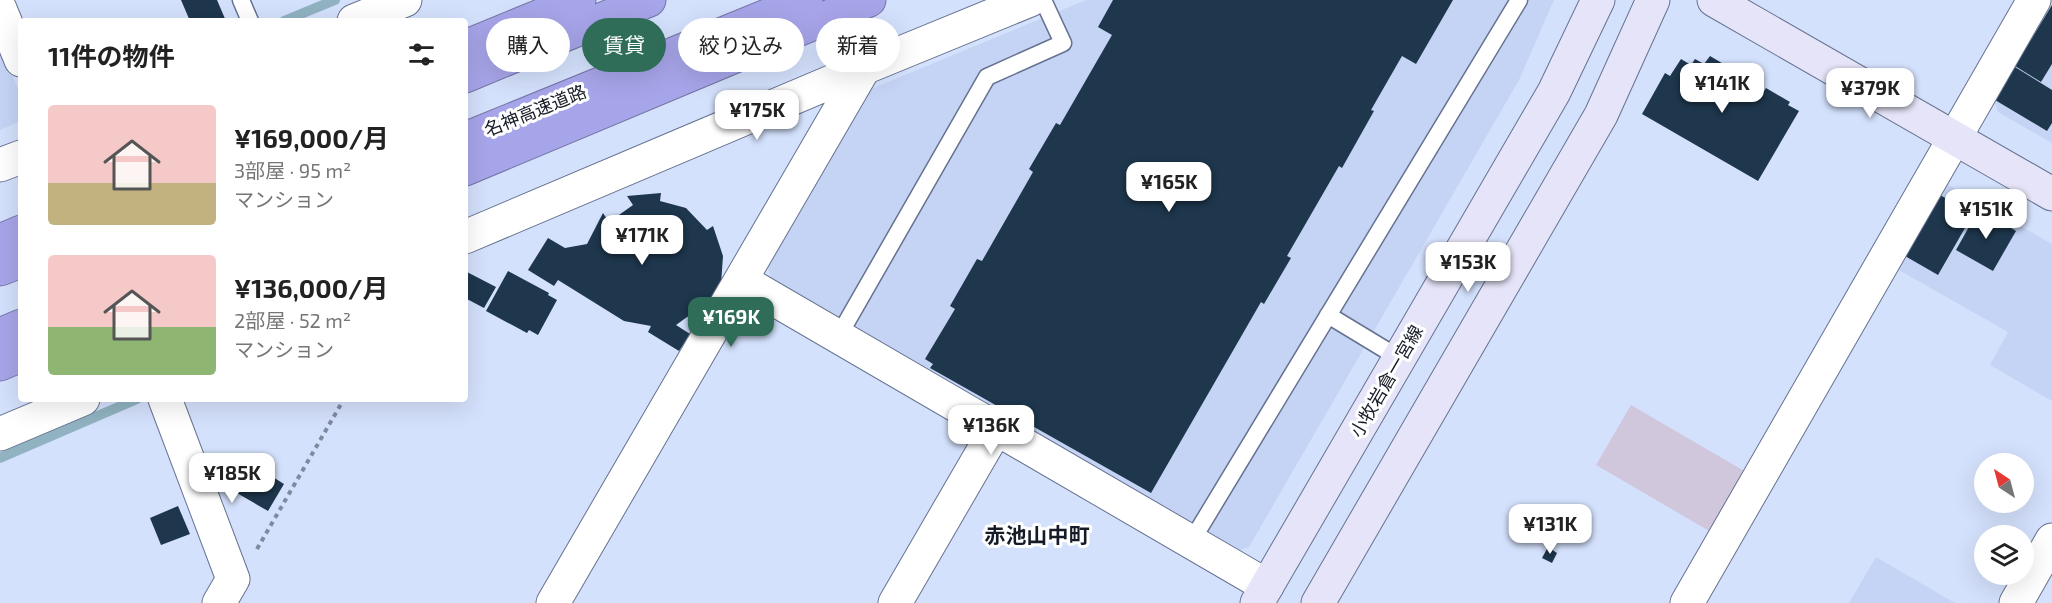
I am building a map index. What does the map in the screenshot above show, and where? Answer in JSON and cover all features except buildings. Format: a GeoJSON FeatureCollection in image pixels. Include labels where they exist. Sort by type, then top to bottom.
{"type":"FeatureCollection","features":[{"type":"Feature","properties":{"kind":"highway"},"geometry":{"type":"LineString","coordinates":[[468,46],[579,0]]}},
{"type":"Feature","properties":{"kind":"highway"},"geometry":{"type":"LineString","coordinates":[[468,75],[649,0]]}},
{"type":"Feature","properties":{"kind":"highway","name":"名神高速道路"},"geometry":{"type":"LineString","coordinates":[[468,138],[806,0]]}},
{"type":"Feature","properties":{"kind":"highway"},"geometry":{"type":"LineString","coordinates":[[468,168],[869,0]]}},
{"type":"Feature","properties":{"kind":"highway"},"geometry":{"type":"LineString","coordinates":[[0,241],[18,233]]}},
{"type":"Feature","properties":{"kind":"highway"},"geometry":{"type":"LineString","coordinates":[[0,269],[18,262]]}},
{"type":"Feature","properties":{"kind":"highway"},"geometry":{"type":"LineString","coordinates":[[0,335],[18,327]]}},
{"type":"Feature","properties":{"kind":"highway"},"geometry":{"type":"LineString","coordinates":[[0,364],[18,356]]}},
{"type":"Feature","properties":{"kind":"main road","name":"小牧岩倉一宮線"},"geometry":{"type":"LineString","coordinates":[[1262,595],[1554,92],[1598,0]]}},
{"type":"Feature","properties":{"kind":"main road"},"geometry":{"type":"LineString","coordinates":[[1318,603],[1601,115],[1653,0]]}},
{"type":"Feature","properties":{"kind":"main road"},"geometry":{"type":"LineString","coordinates":[[1714,0],[2052,194]]}},
{"type":"Feature","properties":{"kind":"street"},"geometry":{"type":"LineString","coordinates":[[361,18],[405,0]]}},
{"type":"Feature","properties":{"kind":"street"},"geometry":{"type":"LineString","coordinates":[[900,53],[1030,0]]}},
{"type":"Feature","properties":{"kind":"street"},"geometry":{"type":"LineString","coordinates":[[1687,603],[2034,0]]}},
{"type":"Feature","properties":{"kind":"street"},"geometry":{"type":"LineString","coordinates":[[0,9],[18,53]]}},
{"type":"Feature","properties":{"kind":"street"},"geometry":{"type":"LineString","coordinates":[[468,236],[855,72]]}},
{"type":"Feature","properties":{"kind":"street"},"geometry":{"type":"LineString","coordinates":[[553,603],[862,72]]}},
{"type":"Feature","properties":{"kind":"street"},"geometry":{"type":"LineString","coordinates":[[0,165],[18,158]]}},
{"type":"Feature","properties":{"kind":"street"},"geometry":{"type":"LineString","coordinates":[[741,280],[1191,542],[1262,595]]}},
{"type":"Feature","properties":{"kind":"street"},"geometry":{"type":"LineString","coordinates":[[0,434],[76,402]]}},
{"type":"Feature","properties":{"kind":"street"},"geometry":{"type":"LineString","coordinates":[[166,402],[226,591]]}},
{"type":"Feature","properties":{"kind":"street"},"geometry":{"type":"LineString","coordinates":[[895,603],[996,429]]}},
{"type":"Feature","properties":{"kind":"street"},"geometry":{"type":"LineString","coordinates":[[2016,603],[2052,540]]}},
{"type":"Feature","properties":{"kind":"lane"},"geometry":{"type":"LineString","coordinates":[[241,0],[249,18]]}},
{"type":"Feature","properties":{"kind":"lane"},"geometry":{"type":"LineString","coordinates":[[838,337],[987,77],[1063,44],[1043,0]]}},
{"type":"Feature","properties":{"kind":"lane"},"geometry":{"type":"LineString","coordinates":[[1191,542],[1519,0]]}},
{"type":"Feature","properties":{"kind":"lane"},"geometry":{"type":"LineString","coordinates":[[1328,315],[1399,358]]}},
{"type":"Feature","properties":{"kind":"path"},"geometry":{"type":"LineString","coordinates":[[226,591],[248,564],[342,402]]}},
{"type":"Feature","properties":{"kind":"shaded area"},"geometry":{"type":"Polygon","coordinates":[[[1086,0],[1554,0],[1519,80],[1249,547],[1234,552],[773,287],[767,264],[871,89],[1086,0]]]}},
{"type":"Feature","properties":{"kind":"shaded area"},"geometry":{"type":"Polygon","coordinates":[[[2048,0],[2052,0],[2052,143],[1998,112],[1992,95],[2048,0]]]}},
{"type":"Feature","properties":{"kind":"shaded area"},"geometry":{"type":"Polygon","coordinates":[[[0,46],[18,89],[18,122],[0,130],[0,46]]]}},
{"type":"Feature","properties":{"kind":"shaded area"},"geometry":{"type":"Polygon","coordinates":[[[1945,183],[2052,244],[2052,401],[1990,365],[2008,332],[1897,269],[1945,183]]]}},
{"type":"Feature","properties":{"kind":"shaded area"},"geometry":{"type":"Polygon","coordinates":[[[1631,405],[1746,472],[1711,532],[1596,465],[1631,405]]]}},
{"type":"Feature","properties":{"kind":"shaded area"},"geometry":{"type":"Polygon","coordinates":[[[1876,557],[1955,603],[1849,603],[1876,557]]]}},
{"type":"Feature","properties":{"kind":"waterway"},"geometry":{"type":"LineString","coordinates":[[291,18],[335,0]]}},
{"type":"Feature","properties":{"kind":"waterway"},"geometry":{"type":"LineString","coordinates":[[0,458],[130,402]]}},
{"type":"Feature","properties":{"kind":"district","name":"赤池山中町"},"geometry":{"type":"Point","coordinates":[1037,534]}}]}
